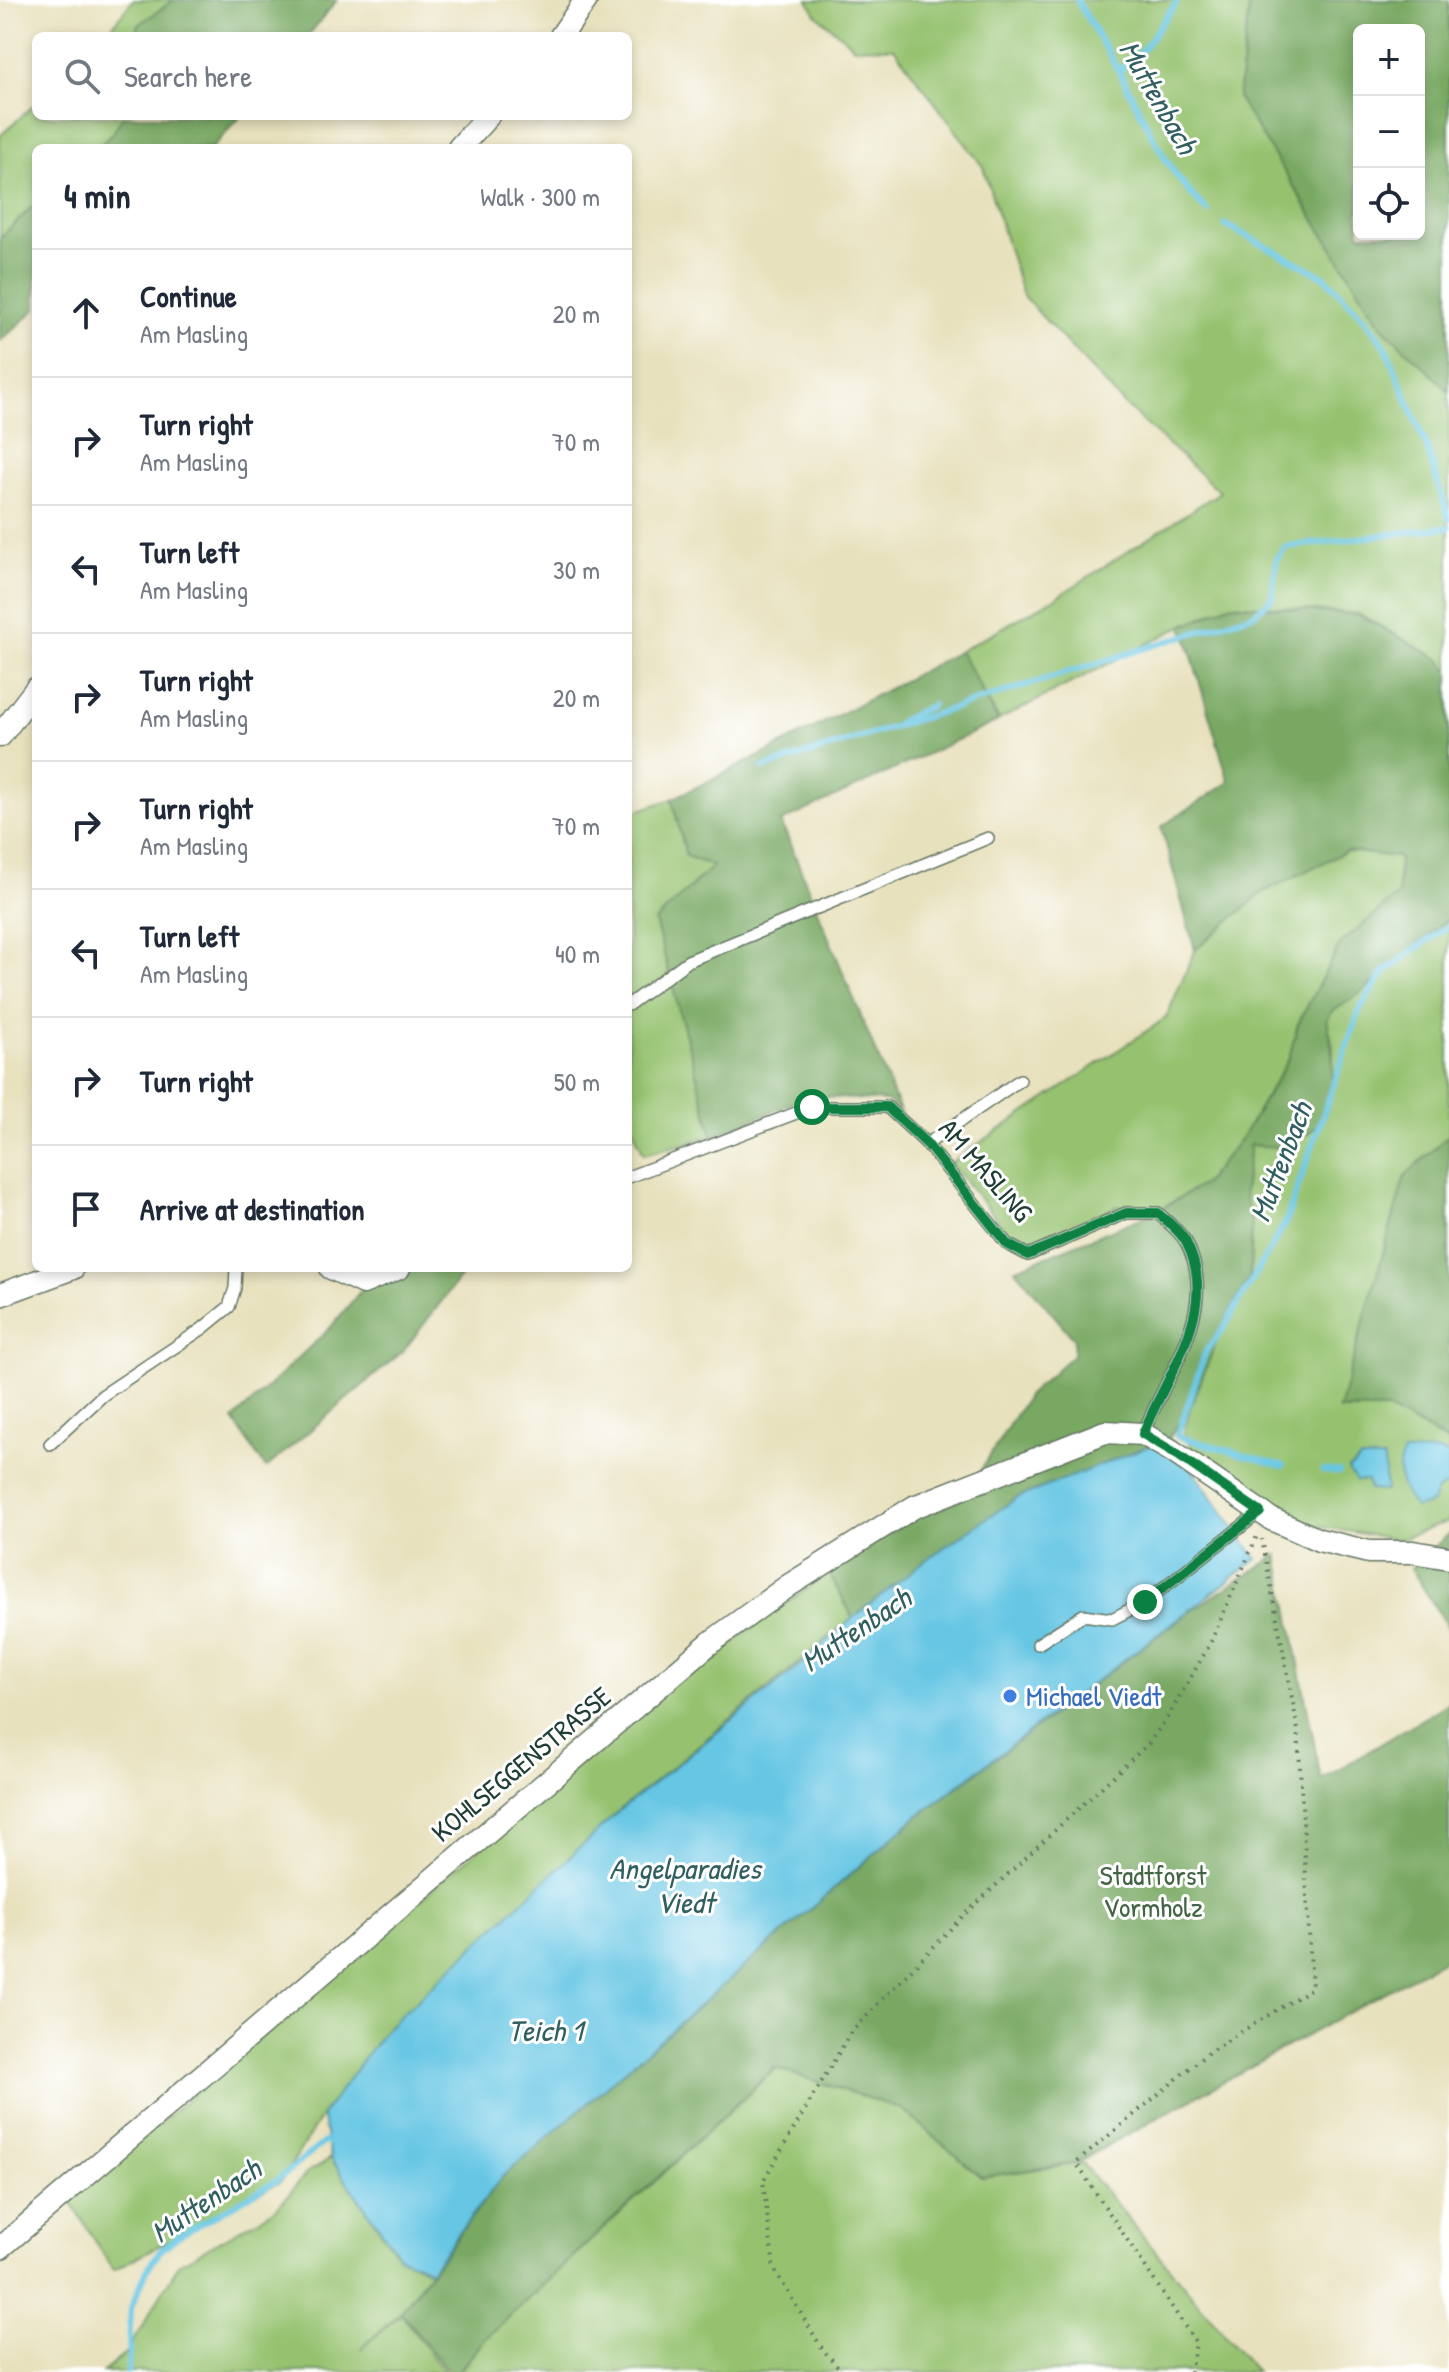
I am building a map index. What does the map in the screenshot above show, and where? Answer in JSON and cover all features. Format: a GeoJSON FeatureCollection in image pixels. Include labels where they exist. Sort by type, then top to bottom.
{"type":"FeatureCollection","features":[{"type":"Feature","properties":{"kind":"street"},"geometry":{"type":"LineString","coordinates":[[564,32],[586,0]]}},
{"type":"Feature","properties":{"kind":"street"},"geometry":{"type":"LineString","coordinates":[[463,144],[484,120]]}},
{"type":"Feature","properties":{"kind":"street"},"geometry":{"type":"LineString","coordinates":[[0,736],[32,694]]}},
{"type":"Feature","properties":{"kind":"street"},"geometry":{"type":"LineString","coordinates":[[0,1295],[62,1272]]}},
{"type":"Feature","properties":{"kind":"street"},"geometry":{"type":"LineString","coordinates":[[340,1272],[363,1283],[389,1272]]}},
{"type":"Feature","properties":{"kind":"street","name":"KOHLSEGGENSTRASSE"},"geometry":{"type":"LineString","coordinates":[[0,2248],[710,1643],[788,1586],[914,1507],[1105,1432],[1143,1434]]}},
{"type":"Feature","properties":{"kind":"street"},"geometry":{"type":"LineString","coordinates":[[1143,1434],[1260,1512],[1319,1540],[1369,1552],[1413,1552],[1449,1558]]}},
{"type":"Feature","properties":{"kind":"lane"},"geometry":{"type":"LineString","coordinates":[[632,1002],[688,961],[988,838]]}},
{"type":"Feature","properties":{"kind":"lane"},"geometry":{"type":"LineString","coordinates":[[927,1144],[1020,1080]]}},
{"type":"Feature","properties":{"kind":"lane","name":"AM MASLING"},"geometry":{"type":"LineString","coordinates":[[632,1175],[812,1107],[887,1107],[927,1144],[1007,1244],[1028,1255],[1126,1213],[1158,1213],[1187,1242],[1199,1276],[1196,1318],[1143,1434]]}},
{"type":"Feature","properties":{"kind":"lane"},"geometry":{"type":"LineString","coordinates":[[50,1444],[103,1395],[202,1329],[229,1307],[236,1272]]}},
{"type":"Feature","properties":{"kind":"lane"},"geometry":{"type":"LineString","coordinates":[[1038,1644],[1083,1615],[1112,1619],[1145,1602],[1260,1512]]}},
{"type":"Feature","properties":{"kind":"path"},"geometry":{"type":"LineString","coordinates":[[843,2372],[823,2350],[774,2269],[763,2181],[851,2032],[964,1915],[1149,1743],[1210,1644],[1260,1529],[1298,1730],[1312,1988],[1209,2052],[1076,2163],[1196,2343],[1190,2372]]}},
{"type":"Feature","properties":{"kind":"green space"},"geometry":{"type":"Polygon","coordinates":[[[133,0],[174,0],[137,26],[138,32],[107,32],[133,0]]]}},
{"type":"Feature","properties":{"kind":"green space"},"geometry":{"type":"Polygon","coordinates":[[[174,0],[337,0],[311,32],[138,32],[137,26],[174,0]]]}},
{"type":"Feature","properties":{"kind":"green space"},"geometry":{"type":"Polygon","coordinates":[[[808,0],[1250,0],[1238,99],[1429,371],[1449,391],[1449,671],[1439,659],[1359,614],[1232,604],[1182,626],[999,720],[960,651],[1054,599],[1220,492],[1123,403],[1023,296],[983,167],[894,48],[854,47],[816,14],[808,0]]]}},
{"type":"Feature","properties":{"kind":"green space"},"geometry":{"type":"Polygon","coordinates":[[[1250,0],[1449,0],[1449,391],[1382,327],[1238,98],[1250,0]]]}},
{"type":"Feature","properties":{"kind":"green space"},"geometry":{"type":"Polygon","coordinates":[[[32,107],[32,120],[121,120],[101,144],[32,144],[32,207],[0,238],[0,136],[32,107]]]}},
{"type":"Feature","properties":{"kind":"green space"},"geometry":{"type":"Polygon","coordinates":[[[121,120],[237,120],[216,144],[101,144],[121,120]]]}},
{"type":"Feature","properties":{"kind":"green space"},"geometry":{"type":"Polygon","coordinates":[[[32,207],[32,313],[0,341],[0,238],[32,207]]]}},
{"type":"Feature","properties":{"kind":"green space"},"geometry":{"type":"Polygon","coordinates":[[[1232,604],[1359,615],[1439,659],[1449,671],[1449,918],[1327,1019],[1333,1079],[1326,1113],[1320,1122],[1290,1148],[1250,1145],[1244,1193],[1252,1226],[1250,1276],[1222,1327],[1190,1407],[1169,1438],[1017,1498],[927,1559],[853,1618],[829,1573],[977,1476],[1028,1395],[1073,1355],[1074,1339],[1015,1269],[1156,1212],[1205,1183],[1243,1136],[1289,1058],[1298,1024],[1340,944],[1398,895],[1399,857],[1346,851],[1263,892],[1195,950],[1161,827],[1229,782],[1183,626],[1232,604]]]}},
{"type":"Feature","properties":{"kind":"green space"},"geometry":{"type":"Polygon","coordinates":[[[960,651],[998,721],[781,822],[900,1111],[887,1101],[809,1096],[713,1136],[655,921],[713,866],[686,856],[672,799],[960,651]]]}},
{"type":"Feature","properties":{"kind":"green space"},"geometry":{"type":"Polygon","coordinates":[[[672,799],[686,856],[713,866],[655,921],[713,1136],[644,1154],[632,1127],[632,813],[672,799]]]}},
{"type":"Feature","properties":{"kind":"green space"},"geometry":{"type":"Polygon","coordinates":[[[1346,851],[1399,857],[1398,895],[1340,944],[1298,1024],[1289,1058],[1243,1136],[1205,1183],[1156,1211],[1118,1206],[1035,1244],[1016,1242],[950,1163],[1166,1018],[1195,950],[1263,892],[1346,851]]]}},
{"type":"Feature","properties":{"kind":"green space"},"geometry":{"type":"Polygon","coordinates":[[[1449,918],[1449,1135],[1405,1176],[1339,1410],[1390,1410],[1449,1443],[1449,1521],[1399,1540],[1305,1524],[1275,1512],[1199,1465],[1184,1432],[1190,1407],[1222,1327],[1250,1276],[1252,1226],[1244,1193],[1250,1145],[1290,1147],[1332,1076],[1333,1047],[1327,1020],[1332,1012],[1363,991],[1449,918]]]}},
{"type":"Feature","properties":{"kind":"green space"},"geometry":{"type":"Polygon","coordinates":[[[1449,1135],[1449,1442],[1390,1410],[1339,1409],[1405,1176],[1449,1135]]]}},
{"type":"Feature","properties":{"kind":"green space"},"geometry":{"type":"Polygon","coordinates":[[[348,1272],[464,1272],[404,1350],[266,1468],[233,1420],[331,1327],[368,1282],[348,1272]]]}},
{"type":"Feature","properties":{"kind":"green space"},"geometry":{"type":"Polygon","coordinates":[[[1449,1534],[1449,1630],[1411,1568],[1449,1534]]]}},
{"type":"Feature","properties":{"kind":"green space","name":"Stadtforst Vormholz"},"geometry":{"type":"Polygon","coordinates":[[[1278,1555],[1321,1780],[1449,1703],[1449,1957],[1076,2163],[981,2177],[902,2109],[775,2068],[485,2339],[458,2372],[448,2372],[401,2312],[502,2177],[916,1818],[1189,1612],[1278,1555]]]}},
{"type":"Feature","properties":{"kind":"green space"},"geometry":{"type":"Polygon","coordinates":[[[829,1573],[853,1618],[620,1810],[387,2028],[322,2115],[281,2181],[113,2270],[70,2200],[663,1691],[829,1573]]]}},
{"type":"Feature","properties":{"kind":"green space"},"geometry":{"type":"Polygon","coordinates":[[[776,2068],[902,2109],[981,2177],[1082,2163],[1256,2372],[459,2372],[485,2339],[776,2068]]]}},
{"type":"Feature","properties":{"kind":"green space"},"geometry":{"type":"Polygon","coordinates":[[[331,2158],[398,2256],[430,2271],[400,2313],[361,2349],[401,2314],[444,2372],[103,2372],[126,2353],[179,2264],[276,2209],[308,2172],[331,2158]]]}},
{"type":"Feature","properties":{"kind":"water","name":"Angelparadies Viedt"},"geometry":{"type":"Polygon","coordinates":[[[1169,1438],[1257,1559],[915,1818],[502,2177],[430,2270],[399,2256],[331,2158],[322,2115],[387,2028],[620,1810],[927,1559],[1017,1498],[1169,1438]]]}},
{"type":"Feature","properties":{"kind":"water"},"geometry":{"type":"Polygon","coordinates":[[[1431,1451],[1449,1454],[1449,1485],[1437,1491],[1432,1503],[1415,1508],[1400,1481],[1399,1467],[1404,1453],[1431,1451]]]}},
{"type":"Feature","properties":{"kind":"water"},"geometry":{"type":"Polygon","coordinates":[[[1360,1459],[1384,1459],[1386,1491],[1369,1490],[1367,1481],[1356,1481],[1348,1470],[1360,1459]]]}},
{"type":"Feature","properties":{"kind":"waterway","name":"Muttenbach"},"geometry":{"type":"LineString","coordinates":[[1077,0],[1169,165],[1208,211]]}},
{"type":"Feature","properties":{"kind":"waterway"},"geometry":{"type":"LineString","coordinates":[[1119,71],[1144,48],[1178,0]]}},
{"type":"Feature","properties":{"kind":"waterway","name":"Muttenbach"},"geometry":{"type":"LineString","coordinates":[[1225,225],[1325,277],[1365,319],[1386,347],[1426,445],[1449,519]]}},
{"type":"Feature","properties":{"kind":"waterway"},"geometry":{"type":"LineString","coordinates":[[763,768],[1254,614],[1272,598],[1277,558],[1286,547],[1449,527]]}},
{"type":"Feature","properties":{"kind":"waterway"},"geometry":{"type":"LineString","coordinates":[[899,722],[932,705]]}},
{"type":"Feature","properties":{"kind":"waterway","name":"Muttenbach"},"geometry":{"type":"LineString","coordinates":[[1283,1466],[1177,1436],[1206,1351],[1223,1329],[1285,1224],[1360,1009],[1384,972],[1449,925]]}},
{"type":"Feature","properties":{"kind":"waterway"},"geometry":{"type":"LineString","coordinates":[[1323,1471],[1339,1472]]}},
{"type":"Feature","properties":{"kind":"waterway","name":"Muttenbach"},"geometry":{"type":"LineString","coordinates":[[128,2372],[131,2308],[147,2270],[160,2251],[177,2237],[277,2180],[327,2140],[331,2145]]}},
{"type":"Feature","properties":{"kind":"place","name":"Michael Viedt"},"geometry":{"type":"Point","coordinates":[1010,1696]}},
{"type":"Feature","properties":{"kind":"route"},"geometry":{"type":"LineString","coordinates":[[812,1107],[887,1107],[927,1144],[1007,1244],[1028,1255],[1126,1213],[1158,1213],[1187,1242],[1199,1276],[1196,1318],[1143,1434],[1260,1512],[1145,1602]]}},
{"type":"Feature","properties":{"kind":"water label","name":"Teich 1"},"geometry":{"type":"Point","coordinates":[545,2031]}}]}
